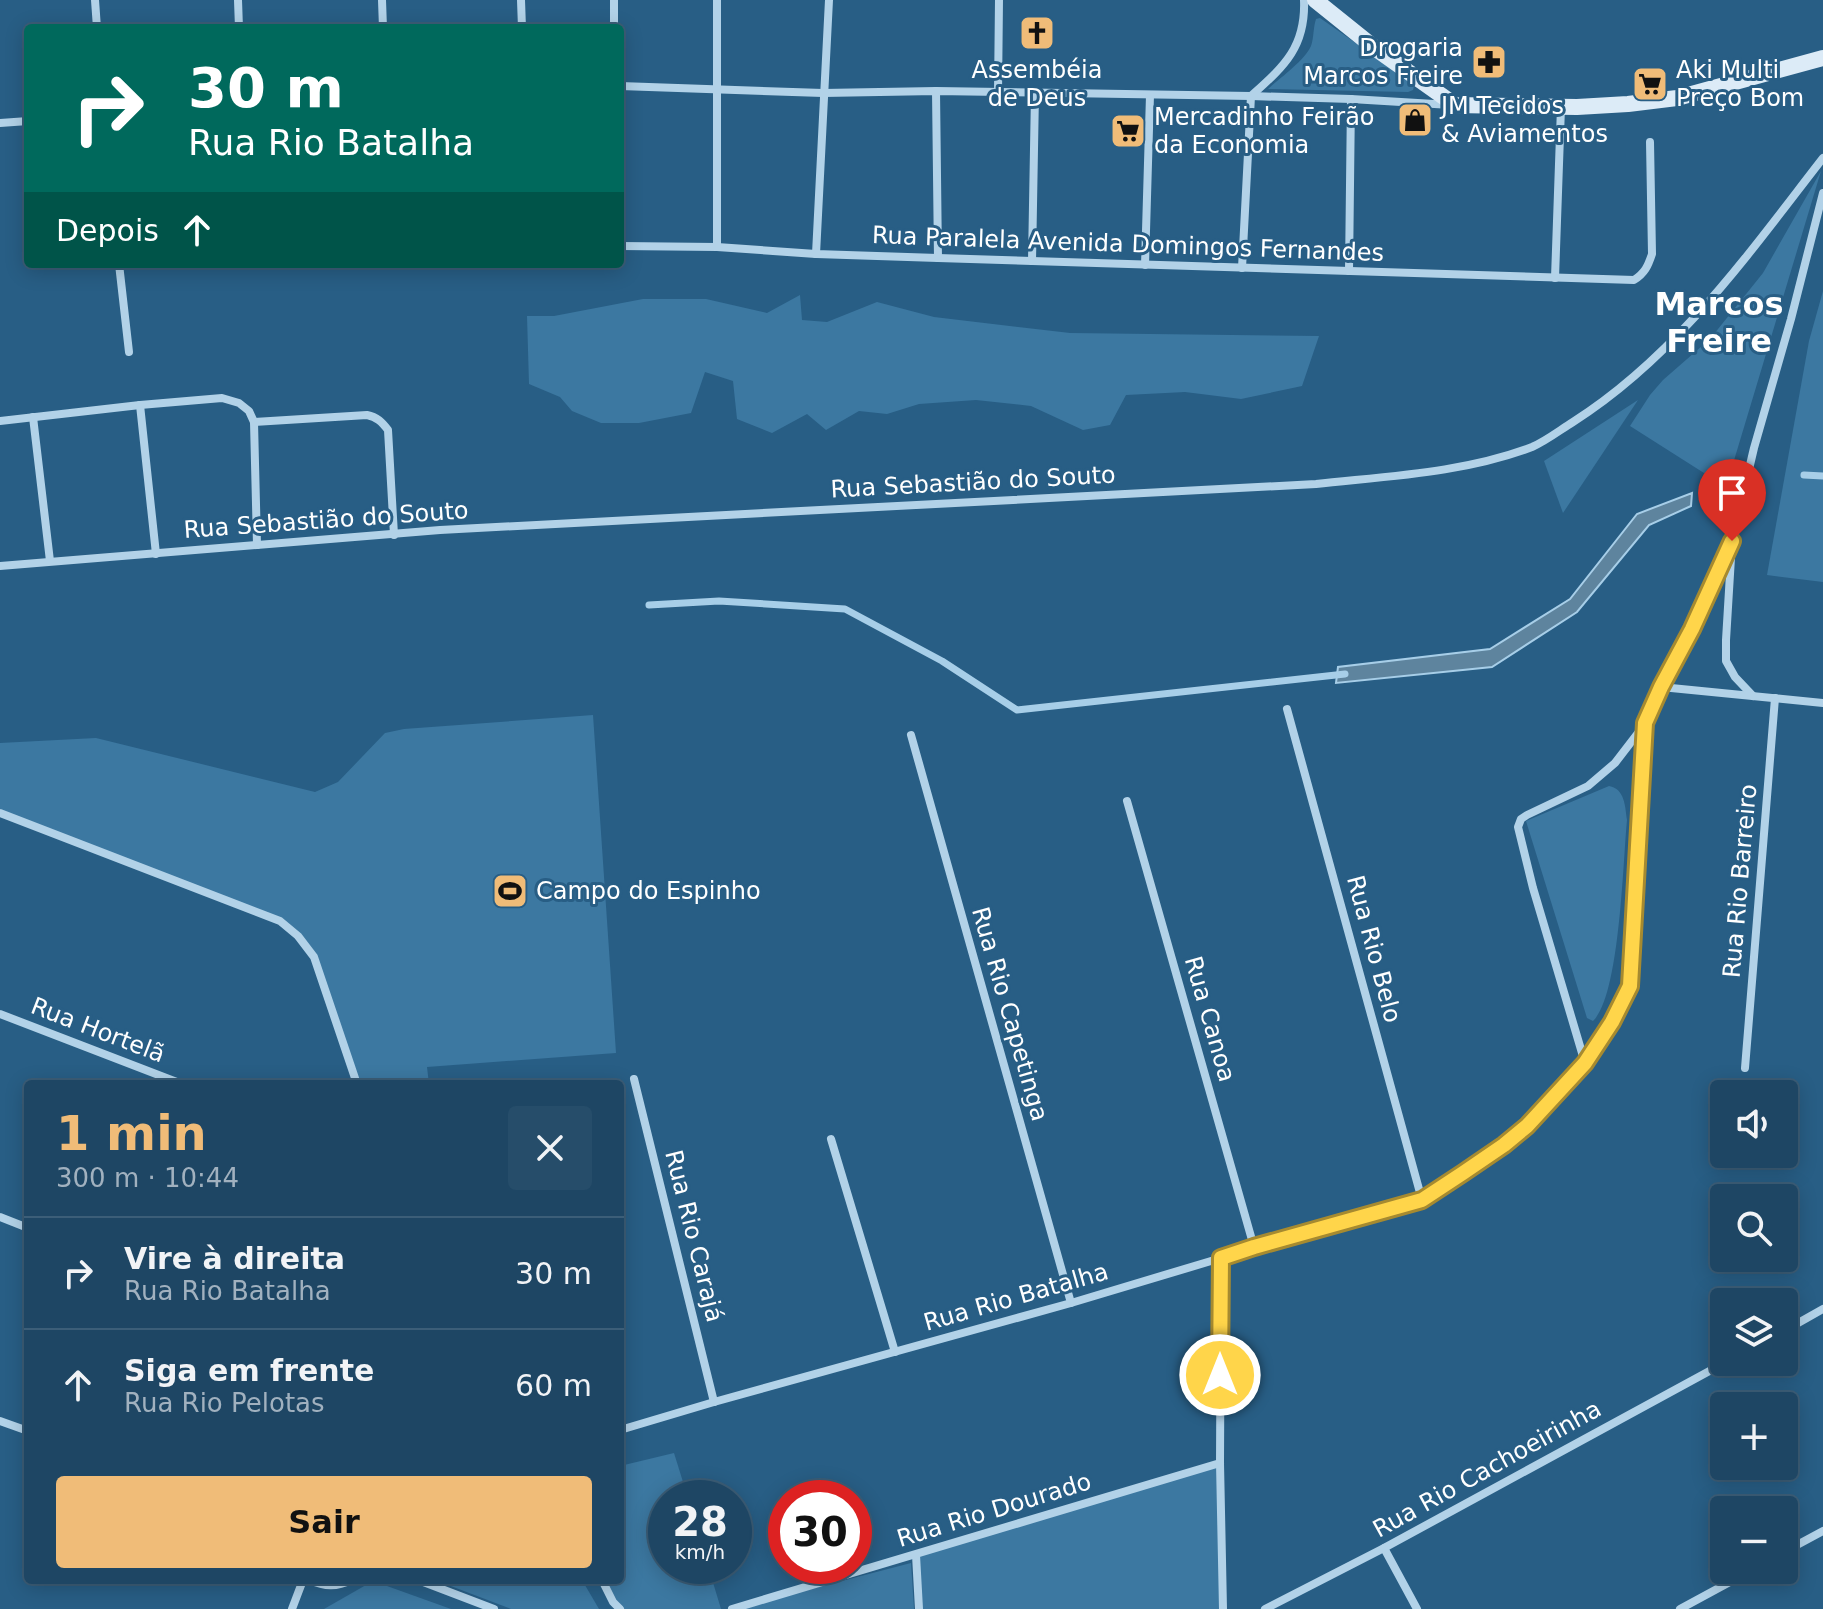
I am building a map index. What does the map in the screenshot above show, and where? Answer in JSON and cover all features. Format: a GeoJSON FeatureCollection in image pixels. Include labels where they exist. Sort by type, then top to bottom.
{"type":"FeatureCollection","features":[{"type":"Feature","properties":{"kind":"main road"},"geometry":{"type":"LineString","coordinates":[[1315,0],[1376,49],[1455,105],[1561,107],[1677,98],[1823,58]]}},
{"type":"Feature","properties":{"kind":"street"},"geometry":{"type":"LineString","coordinates":[[95,0],[97,24]]}},
{"type":"Feature","properties":{"kind":"street"},"geometry":{"type":"LineString","coordinates":[[238,0],[239,24]]}},
{"type":"Feature","properties":{"kind":"street"},"geometry":{"type":"LineString","coordinates":[[382,0],[383,24]]}},
{"type":"Feature","properties":{"kind":"street"},"geometry":{"type":"LineString","coordinates":[[521,0],[522,24]]}},
{"type":"Feature","properties":{"kind":"street"},"geometry":{"type":"LineString","coordinates":[[614,0],[614,24]]}},
{"type":"Feature","properties":{"kind":"street"},"geometry":{"type":"LineString","coordinates":[[717,0],[717,247]]}},
{"type":"Feature","properties":{"kind":"street"},"geometry":{"type":"LineString","coordinates":[[816,254],[829,0]]}},
{"type":"Feature","properties":{"kind":"street"},"geometry":{"type":"LineString","coordinates":[[998,93],[999,0]]}},
{"type":"Feature","properties":{"kind":"street"},"geometry":{"type":"LineString","coordinates":[[1242,268],[1251,96],[1279,72],[1295,51],[1303,24],[1304,0]]}},
{"type":"Feature","properties":{"kind":"street"},"geometry":{"type":"LineString","coordinates":[[624,86],[823,93],[936,91],[1251,96],[1455,105]]}},
{"type":"Feature","properties":{"kind":"street"},"geometry":{"type":"LineString","coordinates":[[936,91],[938,258]]}},
{"type":"Feature","properties":{"kind":"street"},"geometry":{"type":"LineString","coordinates":[[1032,261],[1035,93]]}},
{"type":"Feature","properties":{"kind":"street"},"geometry":{"type":"LineString","coordinates":[[1145,265],[1150,95]]}},
{"type":"Feature","properties":{"kind":"street"},"geometry":{"type":"LineString","coordinates":[[1349,271],[1351,99]]}},
{"type":"Feature","properties":{"kind":"street"},"geometry":{"type":"LineString","coordinates":[[1555,278],[1561,107]]}},
{"type":"Feature","properties":{"kind":"street"},"geometry":{"type":"LineString","coordinates":[[0,123],[24,121]]}},
{"type":"Feature","properties":{"kind":"street","name":"Rua Paralela Avenida Domingos Fernandes"},"geometry":{"type":"LineString","coordinates":[[624,246],[1634,280],[1649,266],[1652,254],[1650,142]]}},
{"type":"Feature","properties":{"kind":"street","name":"Rua Sebastião do Souto"},"geometry":{"type":"LineString","coordinates":[[0,566],[440,530],[1316,484],[1433,471],[1490,461],[1536,446],[1598,407],[1654,360],[1720,290],[1823,158]]}},
{"type":"Feature","properties":{"kind":"street"},"geometry":{"type":"LineString","coordinates":[[1753,696],[1735,677],[1726,661],[1732,541],[1823,193]]}},
{"type":"Feature","properties":{"kind":"street"},"geometry":{"type":"LineString","coordinates":[[119,268],[129,352]]}},
{"type":"Feature","properties":{"kind":"street"},"geometry":{"type":"LineString","coordinates":[[0,421],[222,398],[239,403],[249,411],[254,422],[257,545]]}},
{"type":"Feature","properties":{"kind":"street"},"geometry":{"type":"LineString","coordinates":[[140,405],[156,554]]}},
{"type":"Feature","properties":{"kind":"street"},"geometry":{"type":"LineString","coordinates":[[33,417],[50,561]]}},
{"type":"Feature","properties":{"kind":"street"},"geometry":{"type":"LineString","coordinates":[[254,422],[375,417],[388,430],[394,535]]}},
{"type":"Feature","properties":{"kind":"street"},"geometry":{"type":"LineString","coordinates":[[1585,1063],[1518,827],[1527,815],[1588,786],[1606,772],[1645,723],[1732,541]]}},
{"type":"Feature","properties":{"kind":"street"},"geometry":{"type":"LineString","coordinates":[[1661,687],[1823,703]]}},
{"type":"Feature","properties":{"kind":"street","name":"Rua Rio Barreiro"},"geometry":{"type":"LineString","coordinates":[[1745,1068],[1775,698]]}},
{"type":"Feature","properties":{"kind":"street","name":"Rua Rio Belo"},"geometry":{"type":"LineString","coordinates":[[1287,709],[1422,1200]]}},
{"type":"Feature","properties":{"kind":"street","name":"Rua Rio Batalha"},"geometry":{"type":"LineString","coordinates":[[624,1429],[1422,1200],[1504,1145],[1527,1126],[1585,1063],[1612,1022],[1630,986],[1645,723]]}},
{"type":"Feature","properties":{"kind":"street","name":"Rua Rio Capetinga"},"geometry":{"type":"LineString","coordinates":[[911,735],[1071,1303]]}},
{"type":"Feature","properties":{"kind":"street","name":"Rua Canoa"},"geometry":{"type":"LineString","coordinates":[[1127,801],[1254,1247]]}},
{"type":"Feature","properties":{"kind":"street"},"geometry":{"type":"LineString","coordinates":[[0,813],[280,921],[298,936],[314,957],[356,1080]]}},
{"type":"Feature","properties":{"kind":"street","name":"Rua Hortelã"},"geometry":{"type":"LineString","coordinates":[[0,1014],[172,1080]]}},
{"type":"Feature","properties":{"kind":"street","name":"Rua Rio Carajá"},"geometry":{"type":"LineString","coordinates":[[634,1079],[714,1402]]}},
{"type":"Feature","properties":{"kind":"street"},"geometry":{"type":"LineString","coordinates":[[831,1139],[895,1352]]}},
{"type":"Feature","properties":{"kind":"street"},"geometry":{"type":"LineString","coordinates":[[0,1217],[24,1226]]}},
{"type":"Feature","properties":{"kind":"street"},"geometry":{"type":"LineString","coordinates":[[1221,1258],[1223,1609]]}},
{"type":"Feature","properties":{"kind":"street"},"geometry":{"type":"LineString","coordinates":[[1798,1323],[1823,1309]]}},
{"type":"Feature","properties":{"kind":"street","name":"Rua Rio Cachoeirinha"},"geometry":{"type":"LineString","coordinates":[[1265,1609],[1384,1548],[1710,1371]]}},
{"type":"Feature","properties":{"kind":"street"},"geometry":{"type":"LineString","coordinates":[[0,1421],[24,1430]]}},
{"type":"Feature","properties":{"kind":"street","name":"Rua Rio Dourado"},"geometry":{"type":"LineString","coordinates":[[732,1609],[1220,1463]]}},
{"type":"Feature","properties":{"kind":"street"},"geometry":{"type":"LineString","coordinates":[[1798,1544],[1823,1531]]}},
{"type":"Feature","properties":{"kind":"street"},"geometry":{"type":"LineString","coordinates":[[1384,1548],[1417,1609]]}},
{"type":"Feature","properties":{"kind":"street"},"geometry":{"type":"LineString","coordinates":[[916,1555],[919,1609]]}},
{"type":"Feature","properties":{"kind":"street"},"geometry":{"type":"LineString","coordinates":[[292,1609],[301,1584]]}},
{"type":"Feature","properties":{"kind":"street"},"geometry":{"type":"LineString","coordinates":[[428,1584],[494,1609]]}},
{"type":"Feature","properties":{"kind":"street"},"geometry":{"type":"LineString","coordinates":[[604,1584],[620,1609]]}},
{"type":"Feature","properties":{"kind":"street"},"geometry":{"type":"LineString","coordinates":[[1680,1609],[1726,1584]]}},
{"type":"Feature","properties":{"kind":"shaded area"},"geometry":{"type":"Polygon","coordinates":[[[1320,18],[1410,81],[1413,90],[1268,89],[1308,52],[1316,19],[1320,18]]]}},
{"type":"Feature","properties":{"kind":"shaded area"},"geometry":{"type":"Polygon","coordinates":[[[1821,171],[1726,487],[1630,426],[1663,380],[1710,339],[1763,273],[1821,171]]]}},
{"type":"Feature","properties":{"kind":"shaded area"},"geometry":{"type":"Polygon","coordinates":[[[1823,291],[1823,582],[1767,575],[1809,341],[1823,291]]]}},
{"type":"Feature","properties":{"kind":"shaded area"},"geometry":{"type":"Polygon","coordinates":[[[800,295],[802,320],[827,322],[877,302],[934,317],[1070,333],[1319,336],[1302,386],[1241,399],[1185,392],[1126,395],[1110,425],[1083,430],[1031,406],[976,400],[919,404],[887,414],[859,411],[826,430],[807,414],[772,433],[737,419],[733,381],[705,372],[691,413],[639,423],[601,423],[572,411],[560,397],[529,384],[527,316],[554,316],[643,299],[706,299],[767,313],[800,295]]]}},
{"type":"Feature","properties":{"kind":"shaded area"},"geometry":{"type":"Polygon","coordinates":[[[1638,400],[1563,513],[1544,461],[1638,400]]]}},
{"type":"Feature","properties":{"kind":"shaded area"},"geometry":{"type":"Polygon","coordinates":[[[1692,493],[1691,506],[1649,525],[1577,612],[1492,667],[1336,683],[1338,667],[1490,649],[1570,599],[1637,514],[1692,493]]]}},
{"type":"Feature","properties":{"kind":"shaded area"},"geometry":{"type":"Polygon","coordinates":[[[593,715],[616,1053],[427,1067],[429,1080],[356,1080],[314,957],[280,921],[0,813],[0,743],[96,738],[315,792],[338,782],[385,733],[593,715]]]}},
{"type":"Feature","properties":{"kind":"shaded area"},"geometry":{"type":"Polygon","coordinates":[[[1609,786],[1621,794],[1627,820],[1622,895],[1609,985],[1602,1007],[1593,1021],[1587,1018],[1526,821],[1609,786]]]}},
{"type":"Feature","properties":{"kind":"shaded area"},"geometry":{"type":"Polygon","coordinates":[[[674,1453],[682,1480],[648,1480],[648,1584],[713,1584],[721,1609],[620,1609],[604,1584],[624,1584],[624,1465],[674,1453]]]}},
{"type":"Feature","properties":{"kind":"shaded area"},"geometry":{"type":"Polygon","coordinates":[[[1220,1463],[1223,1609],[919,1609],[916,1555],[1220,1463]]]}},
{"type":"Feature","properties":{"kind":"shaded area"},"geometry":{"type":"Polygon","coordinates":[[[911,1563],[914,1609],[734,1609],[830,1584],[872,1584],[872,1573],[911,1563]]]}},
{"type":"Feature","properties":{"kind":"shaded area"},"geometry":{"type":"Polygon","coordinates":[[[368,1584],[381,1584],[451,1609],[324,1609],[368,1584]]]}},
{"type":"Feature","properties":{"kind":"shaded area"},"geometry":{"type":"Polygon","coordinates":[[[445,1584],[584,1584],[599,1609],[511,1609],[445,1584]]]}},
{"type":"Feature","properties":{"kind":"waterway"},"geometry":{"type":"LineString","coordinates":[[1804,475],[1823,476]]}},
{"type":"Feature","properties":{"kind":"waterway"},"geometry":{"type":"LineString","coordinates":[[649,605],[719,601],[845,609],[942,661],[1017,710],[1345,674]]}},
{"type":"Feature","properties":{"kind":"place","name":"Assembéia de Deus"},"geometry":{"type":"Point","coordinates":[1037,33]}},
{"type":"Feature","properties":{"kind":"place","name":"Drogaria Marcos Freire"},"geometry":{"type":"Point","coordinates":[1489,62]}},
{"type":"Feature","properties":{"kind":"place","name":"Aki Multi Preço Bom"},"geometry":{"type":"Point","coordinates":[1650,84]}},
{"type":"Feature","properties":{"kind":"place","name":"JM Tecidos & Aviamentos"},"geometry":{"type":"Point","coordinates":[1415,120]}},
{"type":"Feature","properties":{"kind":"place","name":"Mercadinho Feirão da Economia"},"geometry":{"type":"Point","coordinates":[1128,131]}},
{"type":"Feature","properties":{"kind":"place","name":"Campo do Espinho"},"geometry":{"type":"Point","coordinates":[510,891]}},
{"type":"Feature","properties":{"kind":"district","name":"Marcos Freire"},"geometry":{"type":"Point","coordinates":[1719,322]}},
{"type":"Feature","properties":{"kind":"route"},"geometry":{"type":"LineString","coordinates":[[1220,1375],[1221,1258],[1422,1200],[1527,1126],[1585,1063],[1612,1022],[1630,986],[1645,723],[1732,541]]}}]}
